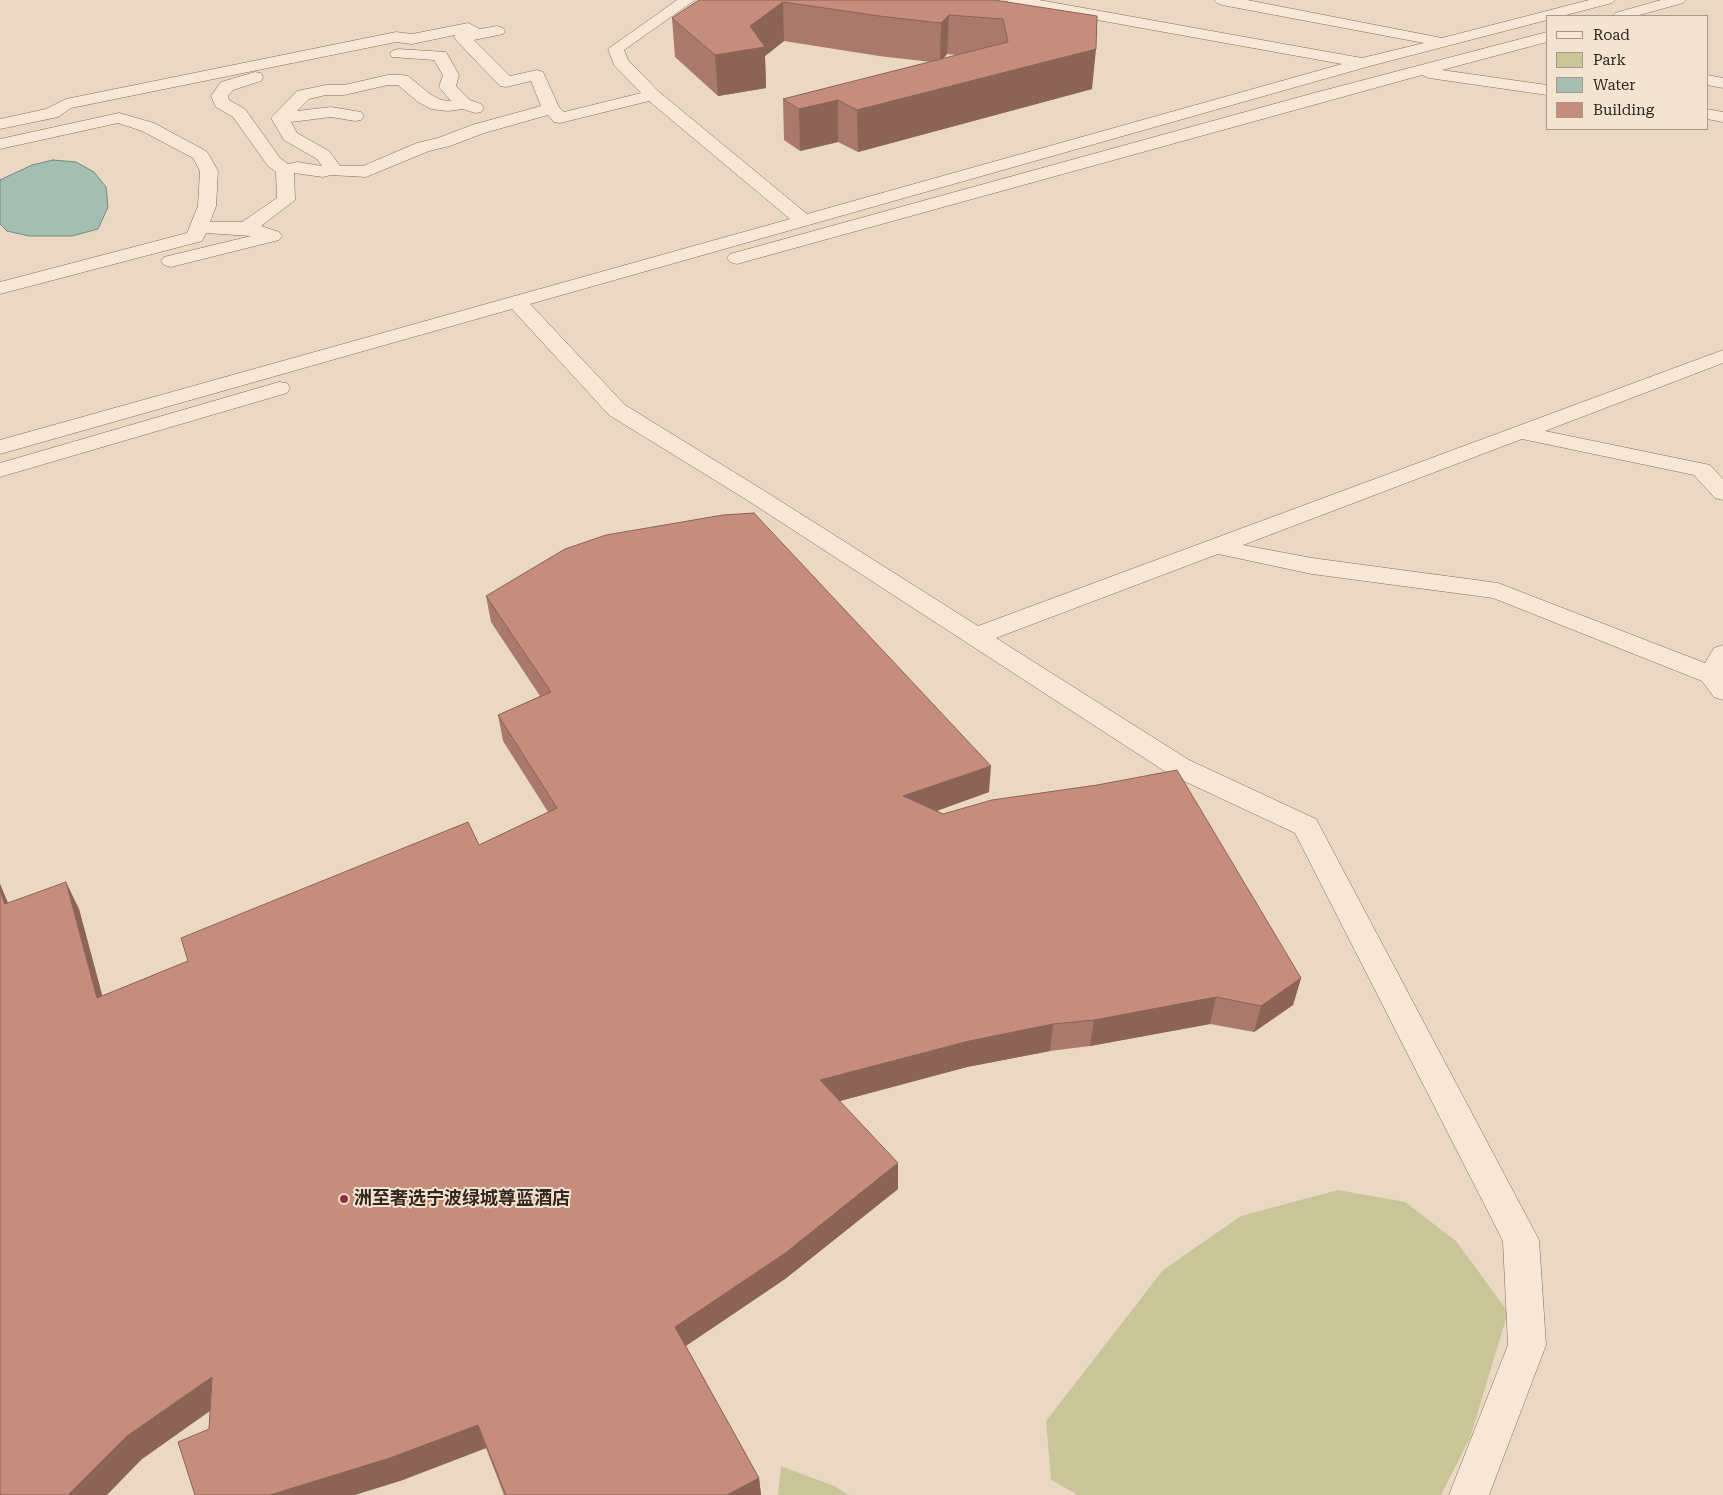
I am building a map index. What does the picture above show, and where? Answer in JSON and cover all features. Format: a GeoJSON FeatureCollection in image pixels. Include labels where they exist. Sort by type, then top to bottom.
{"type":"FeatureCollection","features":[{"type":"Feature","properties":{"kind":"street"},"geometry":{"type":"LineString","coordinates":[[687,0],[616,49],[620,62],[652,95],[803,220]]}},
{"type":"Feature","properties":{"kind":"street"},"geometry":{"type":"LineString","coordinates":[[1014,0],[1364,63],[1546,90]]}},
{"type":"Feature","properties":{"kind":"street"},"geometry":{"type":"LineString","coordinates":[[1222,0],[1444,42],[1537,55]]}},
{"type":"Feature","properties":{"kind":"street"},"geometry":{"type":"LineString","coordinates":[[1549,15],[1607,0]]}},
{"type":"Feature","properties":{"kind":"street"},"geometry":{"type":"LineString","coordinates":[[1624,15],[1678,0]]}},
{"type":"Feature","properties":{"kind":"street"},"geometry":{"type":"LineString","coordinates":[[0,470],[419,346],[523,308],[803,220],[1364,63],[1546,16]]}},
{"type":"Feature","properties":{"kind":"street"},"geometry":{"type":"LineString","coordinates":[[0,124],[52,113],[66,104],[396,37],[412,39],[468,28],[478,35]]}},
{"type":"Feature","properties":{"kind":"street"},"geometry":{"type":"LineString","coordinates":[[496,31],[462,38],[506,82],[537,75],[555,113]]}},
{"type":"Feature","properties":{"kind":"street"},"geometry":{"type":"LineString","coordinates":[[0,447],[1546,36]]}},
{"type":"Feature","properties":{"kind":"street"},"geometry":{"type":"LineString","coordinates":[[379,58],[410,53],[440,55],[451,76],[447,87],[464,104]]}},
{"type":"Feature","properties":{"kind":"street"},"geometry":{"type":"LineString","coordinates":[[306,72],[267,74],[252,78],[227,86],[219,96],[222,103],[239,113],[274,162],[285,170],[298,167],[323,172],[333,168]]}},
{"type":"Feature","properties":{"kind":"street"},"geometry":{"type":"LineString","coordinates":[[280,118],[303,95],[326,90],[344,90],[388,80],[402,80],[424,98],[437,105],[464,104],[479,109],[478,129]]}},
{"type":"Feature","properties":{"kind":"street"},"geometry":{"type":"LineString","coordinates":[[1708,80],[1723,83]]}},
{"type":"Feature","properties":{"kind":"street"},"geometry":{"type":"LineString","coordinates":[[280,118],[290,136],[323,155],[335,171],[366,172],[423,147],[444,142],[478,129],[652,95]]}},
{"type":"Feature","properties":{"kind":"street"},"geometry":{"type":"LineString","coordinates":[[0,134],[123,108]]}},
{"type":"Feature","properties":{"kind":"street"},"geometry":{"type":"LineString","coordinates":[[280,118],[331,112],[355,116]]}},
{"type":"Feature","properties":{"kind":"street"},"geometry":{"type":"LineString","coordinates":[[1708,114],[1723,117]]}},
{"type":"Feature","properties":{"kind":"street"},"geometry":{"type":"LineString","coordinates":[[0,144],[119,118],[148,127],[200,155],[209,172],[207,206],[195,237],[0,288]]}},
{"type":"Feature","properties":{"kind":"street"},"geometry":{"type":"LineString","coordinates":[[246,228],[286,200],[285,170]]}},
{"type":"Feature","properties":{"kind":"street"},"geometry":{"type":"LineString","coordinates":[[0,303],[272,236],[246,228],[199,227]]}},
{"type":"Feature","properties":{"kind":"street"},"geometry":{"type":"LineString","coordinates":[[523,308],[617,410],[755,494],[1178,767],[1306,826],[1521,1240],[1526,1345],[1469,1495]]}},
{"type":"Feature","properties":{"kind":"street"},"geometry":{"type":"LineString","coordinates":[[974,637],[1723,356]]}},
{"type":"Feature","properties":{"kind":"street"},"geometry":{"type":"LineString","coordinates":[[1519,432],[1702,470],[1723,493]]}},
{"type":"Feature","properties":{"kind":"street"},"geometry":{"type":"LineString","coordinates":[[1214,546],[1312,566],[1498,591],[1719,673]]}},
{"type":"Feature","properties":{"kind":"green space"},"geometry":{"type":"Polygon","coordinates":[[[1338,1190],[1405,1202],[1456,1241],[1508,1312],[1470,1438],[1441,1495],[1078,1495],[1051,1480],[1046,1421],[1163,1270],[1241,1216],[1338,1190]]]}},
{"type":"Feature","properties":{"kind":"green space"},"geometry":{"type":"Polygon","coordinates":[[[781,1466],[834,1486],[849,1495],[778,1495],[781,1466]]]}},
{"type":"Feature","properties":{"kind":"water"},"geometry":{"type":"Polygon","coordinates":[[[53,160],[76,162],[94,172],[106,187],[108,207],[98,229],[72,236],[29,236],[7,231],[0,224],[0,180],[32,165],[53,160]]]}},
{"type":"Feature","properties":{"kind":"building"},"geometry":{"type":"Polygon","coordinates":[[[699,0],[994,0],[1097,16],[1096,49],[857,110],[838,100],[799,109],[783,99],[1008,42],[1003,19],[949,15],[941,23],[783,2],[750,26],[765,47],[715,55],[672,18],[699,0]]]}},
{"type":"Feature","properties":{"kind":"building"},"geometry":{"type":"Polygon","coordinates":[[[754,513],[991,766],[903,796],[943,814],[992,800],[1097,785],[1177,770],[1301,978],[1261,1006],[1216,997],[1094,1020],[1053,1024],[969,1041],[820,1080],[898,1163],[784,1254],[675,1327],[759,1478],[727,1495],[506,1495],[478,1425],[390,1458],[270,1495],[195,1495],[178,1442],[209,1429],[212,1377],[127,1436],[68,1495],[0,1495],[0,891],[5,904],[66,882],[97,998],[188,961],[181,938],[468,822],[479,845],[557,808],[498,715],[551,692],[486,596],[565,549],[606,535],[723,515],[754,513]]]}},
{"type":"Feature","properties":{"kind":"place","name":"洲至奢选宁波绿城尊蓝酒店"},"geometry":{"type":"Point","coordinates":[344,1199]}}]}
